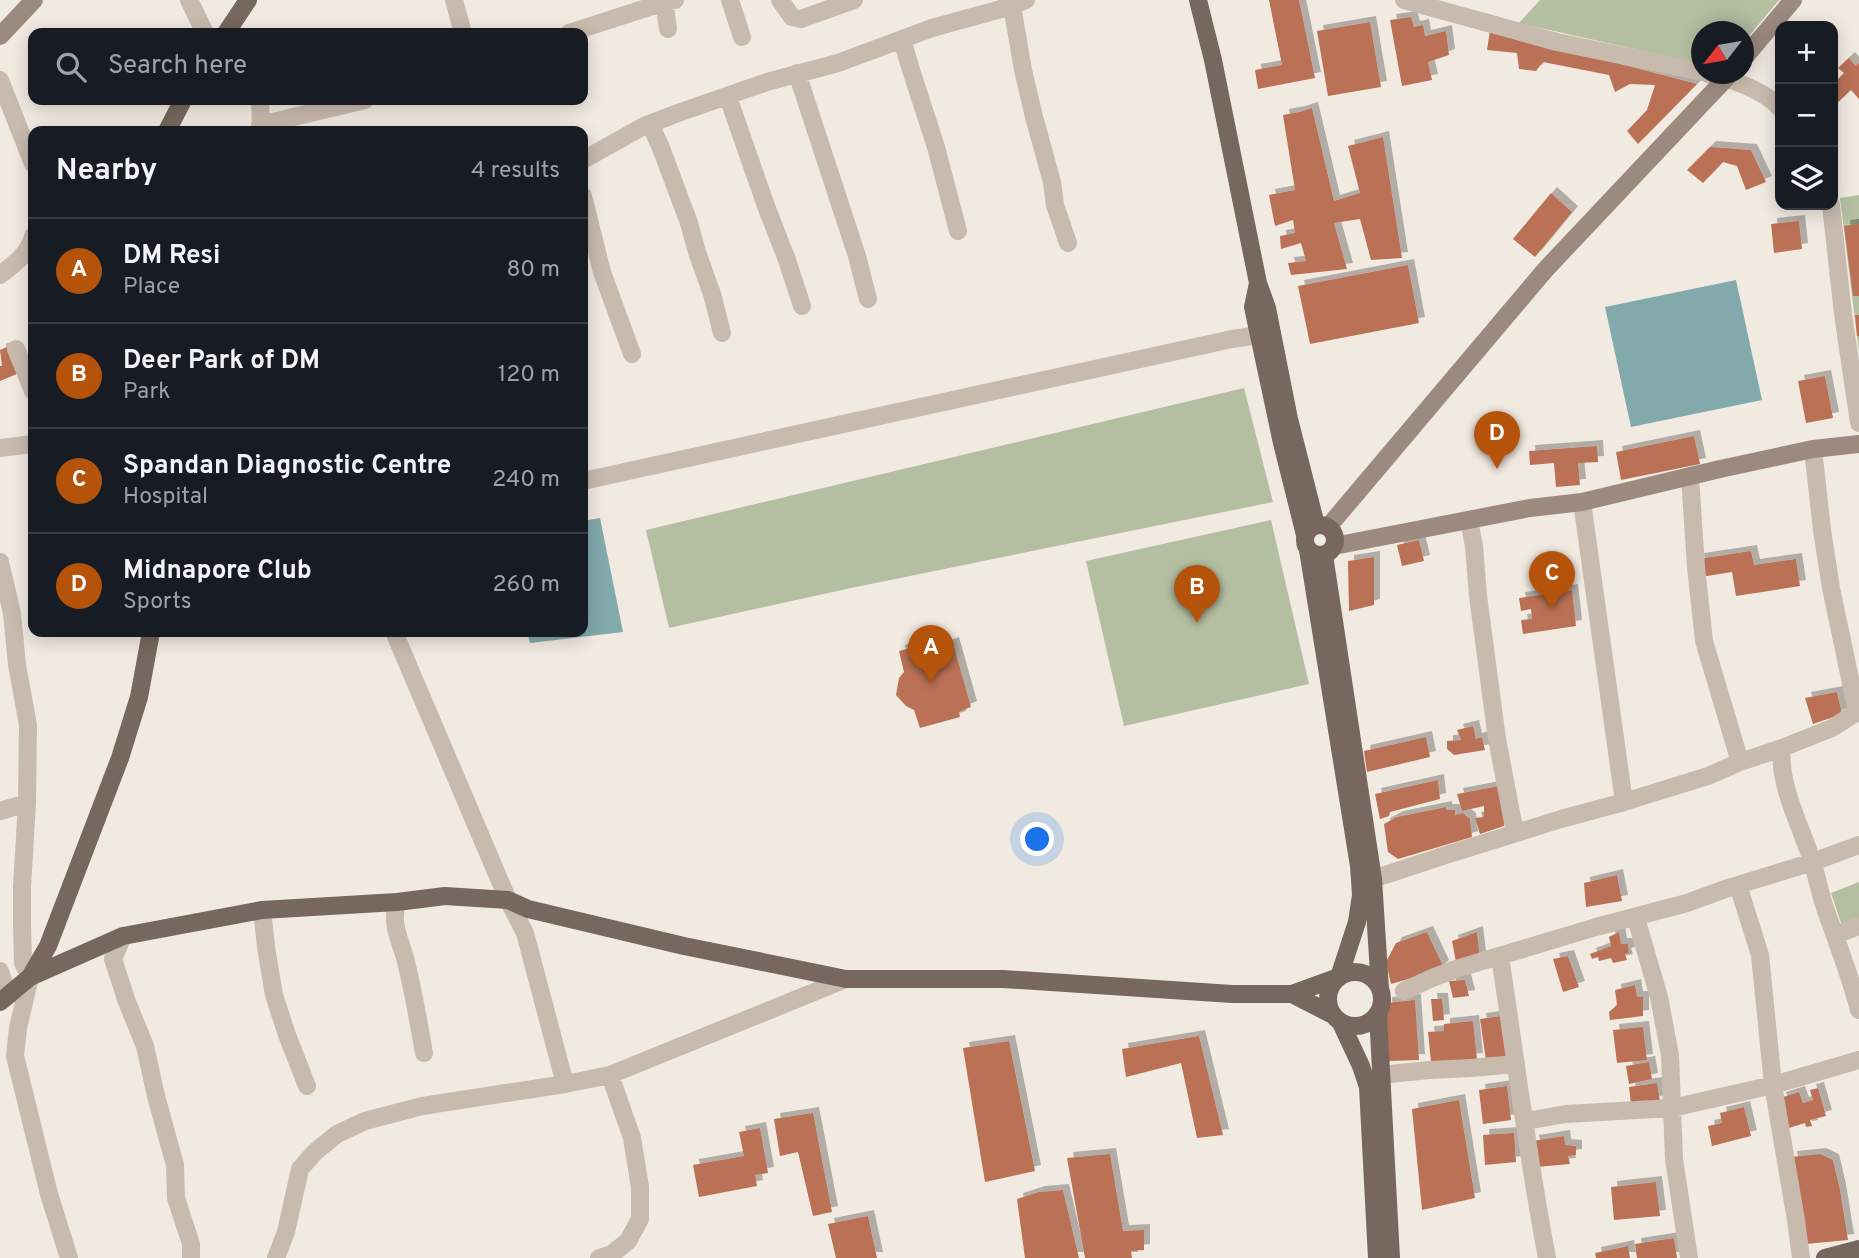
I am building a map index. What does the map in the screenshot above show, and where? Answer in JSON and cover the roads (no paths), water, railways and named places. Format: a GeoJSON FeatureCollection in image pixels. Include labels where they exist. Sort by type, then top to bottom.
{"type":"FeatureCollection","features":[{"type":"Feature","properties":{"kind":"main road"},"geometry":{"type":"LineString","coordinates":[[230,28],[248,0]]}},
{"type":"Feature","properties":{"kind":"main road"},"geometry":{"type":"LineString","coordinates":[[1198,0],[1213,60],[1258,283],[1268,308],[1265,334],[1319,540],[1373,879],[1382,1002],[1378,1014],[1380,1075],[1391,1258]]}},
{"type":"Feature","properties":{"kind":"main road"},"geometry":{"type":"LineString","coordinates":[[170,126],[180,105]]}},
{"type":"Feature","properties":{"kind":"main road"},"geometry":{"type":"LineString","coordinates":[[1319,540],[1361,895],[1357,922],[1338,977],[1329,989],[1327,1001],[1361,1066],[1368,1087],[1377,1258]]}},
{"type":"Feature","properties":{"kind":"main road"},"geometry":{"type":"LineString","coordinates":[[30,977],[48,946],[120,758],[139,697],[150,637]]}},
{"type":"Feature","properties":{"kind":"main road"},"geometry":{"type":"LineString","coordinates":[[4,999],[30,977],[123,936],[262,910],[397,902],[444,896],[508,901],[528,909],[684,946],[846,979],[1003,979],[1232,994],[1292,993],[1348,972],[1361,972],[1373,978],[1380,989]]}},
{"type":"Feature","properties":{"kind":"main road"},"geometry":{"type":"LineString","coordinates":[[1292,993],[1350,1026],[1361,1026],[1378,1014]]}},
{"type":"Feature","properties":{"kind":"main road"},"geometry":{"type":"LineString","coordinates":[[1825,1258],[1859,1249]]}},
{"type":"Feature","properties":{"kind":"street"},"geometry":{"type":"LineString","coordinates":[[0,36],[34,0]]}},
{"type":"Feature","properties":{"kind":"street"},"geometry":{"type":"LineString","coordinates":[[189,0],[203,28]]}},
{"type":"Feature","properties":{"kind":"street"},"geometry":{"type":"LineString","coordinates":[[454,0],[462,28]]}},
{"type":"Feature","properties":{"kind":"street"},"geometry":{"type":"LineString","coordinates":[[730,0],[742,37]]}},
{"type":"Feature","properties":{"kind":"street"},"geometry":{"type":"LineString","coordinates":[[780,0],[792,17],[801,19],[854,0]]}},
{"type":"Feature","properties":{"kind":"street"},"geometry":{"type":"LineString","coordinates":[[1404,0],[1557,42],[1691,70]]}},
{"type":"Feature","properties":{"kind":"street"},"geometry":{"type":"LineString","coordinates":[[1754,46],[1793,0]]}},
{"type":"Feature","properties":{"kind":"street"},"geometry":{"type":"LineString","coordinates":[[584,28],[668,1],[668,30]]}},
{"type":"Feature","properties":{"kind":"street"},"geometry":{"type":"LineString","coordinates":[[588,157],[650,124],[797,73],[838,63],[932,28],[1019,3],[1031,105],[1052,182],[1055,205],[1068,243]]}},
{"type":"Feature","properties":{"kind":"street"},"geometry":{"type":"LineString","coordinates":[[902,38],[936,147],[958,231]]}},
{"type":"Feature","properties":{"kind":"street"},"geometry":{"type":"LineString","coordinates":[[797,73],[858,256],[868,299]]}},
{"type":"Feature","properties":{"kind":"street"},"geometry":{"type":"LineString","coordinates":[[0,80],[28,151]]}},
{"type":"Feature","properties":{"kind":"street"},"geometry":{"type":"LineString","coordinates":[[1319,540],[1546,269],[1720,84]]}},
{"type":"Feature","properties":{"kind":"street"},"geometry":{"type":"LineString","coordinates":[[1744,84],[1775,102]]}},
{"type":"Feature","properties":{"kind":"street"},"geometry":{"type":"LineString","coordinates":[[728,97],[802,306]]}},
{"type":"Feature","properties":{"kind":"street"},"geometry":{"type":"LineString","coordinates":[[260,105],[260,126]]}},
{"type":"Feature","properties":{"kind":"street"},"geometry":{"type":"LineString","coordinates":[[268,126],[346,105]]}},
{"type":"Feature","properties":{"kind":"street"},"geometry":{"type":"LineString","coordinates":[[650,124],[689,223],[722,333]]}},
{"type":"Feature","properties":{"kind":"street"},"geometry":{"type":"LineString","coordinates":[[1832,210],[1859,423]]}},
{"type":"Feature","properties":{"kind":"street"},"geometry":{"type":"LineString","coordinates":[[588,216],[602,272],[632,354]]}},
{"type":"Feature","properties":{"kind":"street"},"geometry":{"type":"LineString","coordinates":[[0,275],[19,261],[28,248]]}},
{"type":"Feature","properties":{"kind":"street"},"geometry":{"type":"LineString","coordinates":[[588,480],[1265,334]]}},
{"type":"Feature","properties":{"kind":"street"},"geometry":{"type":"LineString","coordinates":[[16,349],[28,379]]}},
{"type":"Feature","properties":{"kind":"street"},"geometry":{"type":"LineString","coordinates":[[1319,540],[1582,502],[1813,449],[1859,444]]}},
{"type":"Feature","properties":{"kind":"street"},"geometry":{"type":"LineString","coordinates":[[0,448],[28,445]]}},
{"type":"Feature","properties":{"kind":"street"},"geometry":{"type":"LineString","coordinates":[[1373,879],[1708,776],[1832,728],[1858,712],[1831,589],[1813,449]]}},
{"type":"Feature","properties":{"kind":"street"},"geometry":{"type":"LineString","coordinates":[[1690,476],[1704,641],[1740,762]]}},
{"type":"Feature","properties":{"kind":"street"},"geometry":{"type":"LineString","coordinates":[[1582,502],[1624,803]]}},
{"type":"Feature","properties":{"kind":"street"},"geometry":{"type":"LineString","coordinates":[[1469,520],[1497,739],[1515,834]]}},
{"type":"Feature","properties":{"kind":"street"},"geometry":{"type":"LineString","coordinates":[[0,562],[12,613],[17,665],[28,725],[22,924],[23,963],[30,977],[18,1028],[15,1056],[49,1194],[69,1258]]}},
{"type":"Feature","properties":{"kind":"street"},"geometry":{"type":"LineString","coordinates":[[396,637],[524,933],[565,1084]]}},
{"type":"Feature","properties":{"kind":"street"},"geometry":{"type":"LineString","coordinates":[[1783,748],[1781,760],[1785,781],[1835,935],[1853,965],[1859,1009]]}},
{"type":"Feature","properties":{"kind":"street"},"geometry":{"type":"LineString","coordinates":[[0,811],[27,803]]}},
{"type":"Feature","properties":{"kind":"street"},"geometry":{"type":"LineString","coordinates":[[1404,992],[1432,978],[1500,956],[1687,903],[1859,845]]}},
{"type":"Feature","properties":{"kind":"street"},"geometry":{"type":"LineString","coordinates":[[1738,885],[1760,955],[1773,1085],[1801,1258]]}},
{"type":"Feature","properties":{"kind":"street"},"geometry":{"type":"LineString","coordinates":[[397,902],[393,915],[394,925],[407,963],[424,1053]]}},
{"type":"Feature","properties":{"kind":"street"},"geometry":{"type":"LineString","coordinates":[[262,910],[274,995],[307,1086]]}},
{"type":"Feature","properties":{"kind":"street"},"geometry":{"type":"LineString","coordinates":[[1636,918],[1662,1009],[1670,1055],[1674,1159],[1689,1258]]}},
{"type":"Feature","properties":{"kind":"street"},"geometry":{"type":"LineString","coordinates":[[1835,935],[1859,926]]}},
{"type":"Feature","properties":{"kind":"street"},"geometry":{"type":"LineString","coordinates":[[123,936],[113,959],[145,1046],[175,1165],[176,1198],[191,1244],[191,1258]]}},
{"type":"Feature","properties":{"kind":"street"},"geometry":{"type":"LineString","coordinates":[[1500,956],[1521,1109],[1526,1121],[1547,1258]]}},
{"type":"Feature","properties":{"kind":"street"},"geometry":{"type":"LineString","coordinates":[[0,971],[4,999]]}},
{"type":"Feature","properties":{"kind":"street"},"geometry":{"type":"LineString","coordinates":[[276,1258],[286,1232],[300,1169],[337,1134],[365,1121],[422,1106],[610,1075],[846,979]]}},
{"type":"Feature","properties":{"kind":"street"},"geometry":{"type":"LineString","coordinates":[[0,1045],[15,1056]]}},
{"type":"Feature","properties":{"kind":"street"},"geometry":{"type":"LineString","coordinates":[[1526,1121],[1566,1114],[1672,1108],[1773,1085],[1859,1060]]}},
{"type":"Feature","properties":{"kind":"street"},"geometry":{"type":"LineString","coordinates":[[1380,1075],[1516,1064]]}},
{"type":"Feature","properties":{"kind":"street"},"geometry":{"type":"LineString","coordinates":[[599,1258],[612,1254],[628,1241],[640,1219],[640,1188],[632,1138],[610,1075]]}},
{"type":"Feature","properties":{"kind":"water"},"geometry":{"type":"Polygon","coordinates":[[[1736,280],[1762,400],[1631,427],[1605,307],[1736,280]]]}},
{"type":"Feature","properties":{"kind":"water"},"geometry":{"type":"Polygon","coordinates":[[[600,518],[623,632],[588,636],[588,520],[600,518]]]}},
{"type":"Feature","properties":{"kind":"water"},"geometry":{"type":"Polygon","coordinates":[[[528,637],[581,637],[530,643],[528,637]]]}},
{"type":"Feature","properties":{"kind":"place","name":"Midnapore Club"},"geometry":{"type":"Point","coordinates":[1497,469]}},
{"type":"Feature","properties":{"kind":"place","name":"Spandan Diagnostic Centre"},"geometry":{"type":"Point","coordinates":[1552,609]}},
{"type":"Feature","properties":{"kind":"place","name":"Deer Park of DM"},"geometry":{"type":"Point","coordinates":[1197,623]}},
{"type":"Feature","properties":{"kind":"place","name":"DM Resi"},"geometry":{"type":"Point","coordinates":[931,683]}}]}
